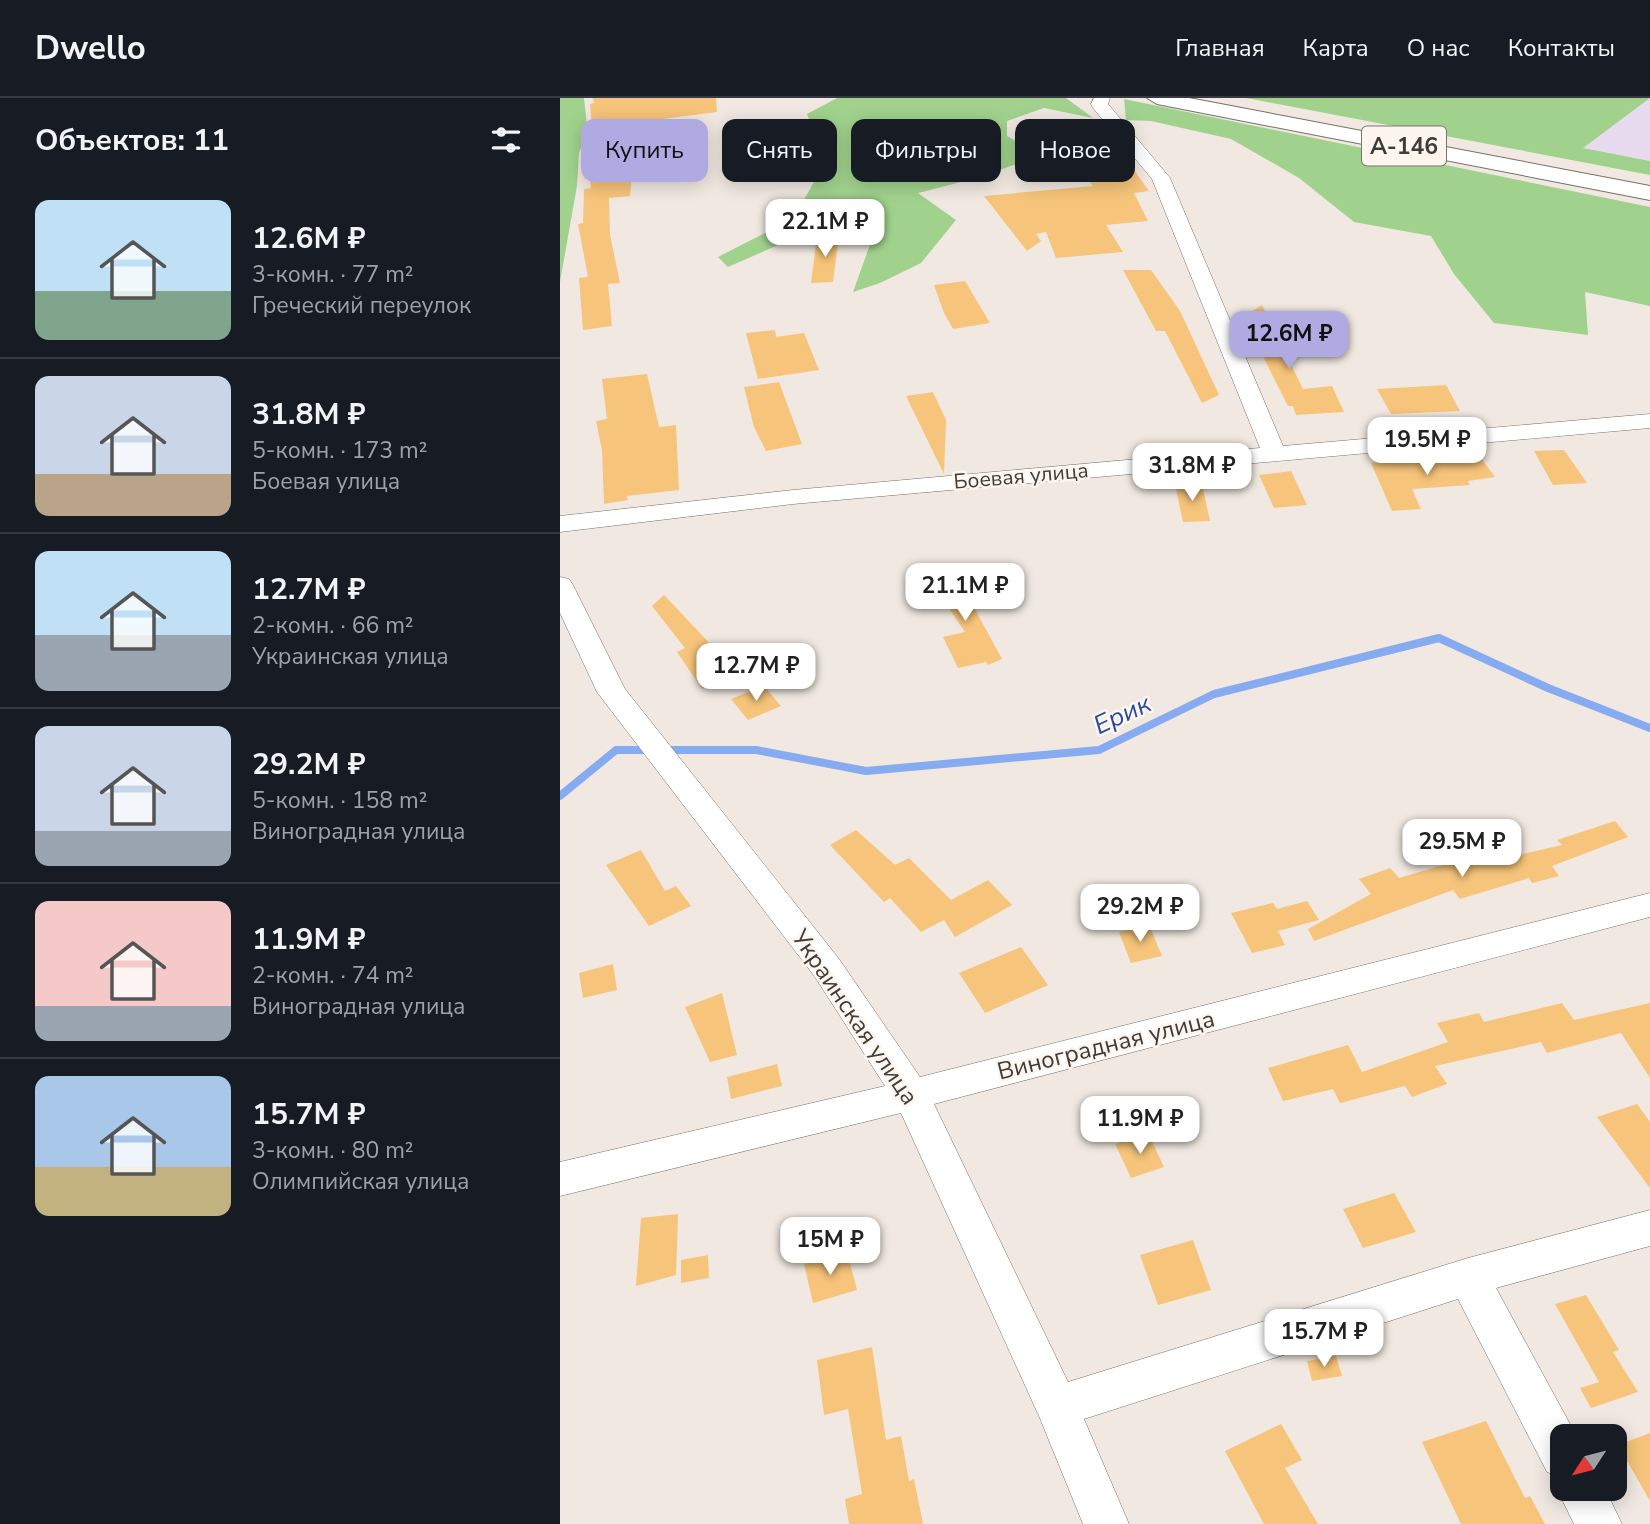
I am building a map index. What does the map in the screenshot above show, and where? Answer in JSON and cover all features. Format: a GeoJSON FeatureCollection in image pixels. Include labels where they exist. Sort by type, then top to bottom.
{"type":"FeatureCollection","features":[{"type":"Feature","properties":{"kind":"highway","name":"А-146"},"geometry":{"type":"LineString","coordinates":[[1157,98],[1650,193]]}},
{"type":"Feature","properties":{"kind":"street"},"geometry":{"type":"LineString","coordinates":[[1101,98],[1098,104],[1161,178],[1274,453]]}},
{"type":"Feature","properties":{"kind":"street","name":"Боевая улица"},"geometry":{"type":"LineString","coordinates":[[560,524],[793,497],[1650,421]]}},
{"type":"Feature","properties":{"kind":"street","name":"Украинская улица"},"geometry":{"type":"LineString","coordinates":[[560,585],[612,692],[827,968],[911,1095],[1056,1407],[1106,1524]]}},
{"type":"Feature","properties":{"kind":"street","name":"Виноградная улица"},"geometry":{"type":"LineString","coordinates":[[560,1179],[911,1095],[1650,905]]}},
{"type":"Feature","properties":{"kind":"street"},"geometry":{"type":"LineString","coordinates":[[1056,1407],[1468,1277],[1650,1227]]}},
{"type":"Feature","properties":{"kind":"street"},"geometry":{"type":"LineString","coordinates":[[1468,1277],[1550,1432]]}},
{"type":"Feature","properties":{"kind":"street"},"geometry":{"type":"LineString","coordinates":[[1587,1502],[1599,1524]]}},
{"type":"Feature","properties":{"kind":"shaded area"},"geometry":{"type":"Polygon","coordinates":[[[1645,98],[1650,99],[1650,161],[1582,148],[1645,98]]]}},
{"type":"Feature","properties":{"kind":"green space"},"geometry":{"type":"Polygon","coordinates":[[[560,98],[584,98],[586,119],[581,119],[577,186],[560,282],[560,98]]]}},
{"type":"Feature","properties":{"kind":"green space"},"geometry":{"type":"Polygon","coordinates":[[[837,98],[1066,98],[1093,118],[1044,108],[1007,121],[1007,136],[1015,140],[1015,165],[1001,170],[1001,119],[851,119],[851,182],[961,182],[918,193],[956,220],[921,263],[880,283],[853,292],[872,239],[833,221],[728,267],[718,257],[794,218],[814,182],[837,182],[837,119],[809,119],[807,114],[837,98]]]}},
{"type":"Feature","properties":{"kind":"green space"},"geometry":{"type":"Polygon","coordinates":[[[1246,98],[1650,98],[1583,148],[1650,161],[1650,175],[1246,98]]]}},
{"type":"Feature","properties":{"kind":"green space"},"geometry":{"type":"Polygon","coordinates":[[[1124,99],[1650,207],[1650,306],[1585,292],[1588,335],[1494,323],[1454,274],[1431,236],[1354,222],[1299,178],[1231,139],[1151,121],[1126,119],[1124,99]]]}},
{"type":"Feature","properties":{"kind":"building"},"geometry":{"type":"Polygon","coordinates":[[[593,98],[716,98],[717,112],[662,119],[591,119],[590,104],[594,103],[593,98]]]}},
{"type":"Feature","properties":{"kind":"building"},"geometry":{"type":"Polygon","coordinates":[[[1135,172],[1149,191],[1134,193],[1148,221],[1106,225],[1123,252],[1056,258],[1046,232],[1036,234],[1041,241],[1027,251],[984,196],[1093,186],[1089,182],[1135,182],[1135,172]]]}},
{"type":"Feature","properties":{"kind":"building"},"geometry":{"type":"Polygon","coordinates":[[[590,182],[631,182],[630,196],[609,198],[610,235],[620,283],[608,284],[612,326],[583,330],[579,278],[588,277],[578,224],[583,223],[584,189],[591,188],[590,182]]]}},
{"type":"Feature","properties":{"kind":"building"},"geometry":{"type":"Polygon","coordinates":[[[839,235],[833,282],[811,283],[817,236],[839,235]]]}},
{"type":"Feature","properties":{"kind":"building"},"geometry":{"type":"Polygon","coordinates":[[[1123,270],[1151,270],[1180,311],[1219,395],[1202,403],[1165,331],[1156,331],[1123,270]]]}},
{"type":"Feature","properties":{"kind":"building"},"geometry":{"type":"Polygon","coordinates":[[[965,281],[990,323],[953,329],[934,285],[965,281]]]}},
{"type":"Feature","properties":{"kind":"building"},"geometry":{"type":"Polygon","coordinates":[[[1262,305],[1303,389],[1332,386],[1344,412],[1296,415],[1293,406],[1288,406],[1243,317],[1262,305]]]}},
{"type":"Feature","properties":{"kind":"building"},"geometry":{"type":"Polygon","coordinates":[[[775,330],[776,337],[804,333],[819,370],[758,379],[746,333],[775,330]]]}},
{"type":"Feature","properties":{"kind":"building"},"geometry":{"type":"Polygon","coordinates":[[[647,374],[659,427],[676,425],[679,490],[627,496],[628,500],[604,504],[602,450],[596,421],[607,419],[602,379],[647,374]]]}},
{"type":"Feature","properties":{"kind":"building"},"geometry":{"type":"Polygon","coordinates":[[[779,382],[802,444],[766,451],[754,427],[744,387],[779,382]]]}},
{"type":"Feature","properties":{"kind":"building"},"geometry":{"type":"Polygon","coordinates":[[[1446,385],[1460,411],[1391,414],[1377,389],[1446,385]]]}},
{"type":"Feature","properties":{"kind":"building"},"geometry":{"type":"Polygon","coordinates":[[[933,392],[946,420],[944,474],[906,396],[933,392]]]}},
{"type":"Feature","properties":{"kind":"building"},"geometry":{"type":"Polygon","coordinates":[[[1564,450],[1587,483],[1553,485],[1534,451],[1564,450]]]}},
{"type":"Feature","properties":{"kind":"building"},"geometry":{"type":"Polygon","coordinates":[[[1478,454],[1495,477],[1468,481],[1470,485],[1412,489],[1421,509],[1392,511],[1371,463],[1478,454]]]}},
{"type":"Feature","properties":{"kind":"building"},"geometry":{"type":"Polygon","coordinates":[[[1291,471],[1307,505],[1274,508],[1259,475],[1291,471]]]}},
{"type":"Feature","properties":{"kind":"building"},"geometry":{"type":"Polygon","coordinates":[[[1202,484],[1210,521],[1183,522],[1175,485],[1202,484]]]}},
{"type":"Feature","properties":{"kind":"building"},"geometry":{"type":"Polygon","coordinates":[[[960,572],[979,600],[971,602],[1002,659],[988,665],[986,662],[958,668],[943,637],[965,632],[929,579],[960,572]]]}},
{"type":"Feature","properties":{"kind":"building"},"geometry":{"type":"Polygon","coordinates":[[[664,595],[716,650],[732,678],[702,689],[677,652],[685,648],[652,606],[664,595]]]}},
{"type":"Feature","properties":{"kind":"building"},"geometry":{"type":"Polygon","coordinates":[[[764,686],[781,706],[748,720],[731,699],[764,686]]]}},
{"type":"Feature","properties":{"kind":"building"},"geometry":{"type":"Polygon","coordinates":[[[1615,821],[1628,837],[1552,866],[1559,876],[1532,883],[1529,878],[1460,899],[1453,890],[1314,941],[1308,929],[1371,894],[1359,879],[1390,868],[1399,878],[1477,855],[1483,863],[1562,845],[1557,840],[1615,821]]]}},
{"type":"Feature","properties":{"kind":"building"},"geometry":{"type":"Polygon","coordinates":[[[856,830],[895,865],[909,858],[951,900],[988,880],[1012,905],[955,937],[944,920],[921,932],[890,898],[884,902],[830,845],[856,830]]]}},
{"type":"Feature","properties":{"kind":"building"},"geometry":{"type":"Polygon","coordinates":[[[641,850],[665,891],[676,886],[691,906],[649,926],[606,865],[641,850]]]}},
{"type":"Feature","properties":{"kind":"building"},"geometry":{"type":"Polygon","coordinates":[[[1307,901],[1319,920],[1278,931],[1285,945],[1252,953],[1231,913],[1273,903],[1277,909],[1307,901]]]}},
{"type":"Feature","properties":{"kind":"building"},"geometry":{"type":"Polygon","coordinates":[[[1149,925],[1162,956],[1131,963],[1119,932],[1149,925]]]}},
{"type":"Feature","properties":{"kind":"building"},"geometry":{"type":"Polygon","coordinates":[[[1021,947],[1048,985],[985,1013],[959,973],[1021,947]]]}},
{"type":"Feature","properties":{"kind":"building"},"geometry":{"type":"Polygon","coordinates":[[[613,964],[617,990],[583,998],[579,973],[613,964]]]}},
{"type":"Feature","properties":{"kind":"building"},"geometry":{"type":"Polygon","coordinates":[[[722,993],[737,1055],[710,1062],[685,1007],[722,993]]]}},
{"type":"Feature","properties":{"kind":"building"},"geometry":{"type":"Polygon","coordinates":[[[1562,1003],[1574,1020],[1650,1003],[1650,1078],[1621,1033],[1547,1053],[1541,1042],[1435,1066],[1447,1084],[1412,1097],[1405,1086],[1340,1103],[1333,1089],[1283,1101],[1268,1068],[1348,1045],[1362,1072],[1448,1042],[1437,1023],[1479,1013],[1484,1022],[1562,1003]]]}},
{"type":"Feature","properties":{"kind":"building"},"geometry":{"type":"Polygon","coordinates":[[[777,1064],[782,1086],[731,1099],[727,1077],[777,1064]]]}},
{"type":"Feature","properties":{"kind":"building"},"geometry":{"type":"Polygon","coordinates":[[[1637,1104],[1650,1122],[1650,1188],[1597,1117],[1637,1104]]]}},
{"type":"Feature","properties":{"kind":"building"},"geometry":{"type":"Polygon","coordinates":[[[1148,1133],[1164,1167],[1131,1178],[1115,1144],[1148,1133]]]}},
{"type":"Feature","properties":{"kind":"building"},"geometry":{"type":"Polygon","coordinates":[[[1394,1193],[1416,1232],[1363,1248],[1343,1209],[1394,1193]]]}},
{"type":"Feature","properties":{"kind":"building"},"geometry":{"type":"Polygon","coordinates":[[[678,1214],[676,1275],[636,1286],[641,1218],[678,1214]]]}},
{"type":"Feature","properties":{"kind":"building"},"geometry":{"type":"Polygon","coordinates":[[[1193,1240],[1211,1290],[1158,1305],[1140,1255],[1193,1240]]]}},
{"type":"Feature","properties":{"kind":"building"},"geometry":{"type":"Polygon","coordinates":[[[847,1252],[857,1290],[813,1303],[804,1264],[847,1252]]]}},
{"type":"Feature","properties":{"kind":"building"},"geometry":{"type":"Polygon","coordinates":[[[708,1255],[709,1278],[681,1283],[681,1260],[708,1255]]]}},
{"type":"Feature","properties":{"kind":"building"},"geometry":{"type":"Polygon","coordinates":[[[1586,1295],[1619,1350],[1613,1352],[1638,1392],[1591,1408],[1580,1388],[1599,1382],[1555,1304],[1586,1295]]]}},
{"type":"Feature","properties":{"kind":"building"},"geometry":{"type":"Polygon","coordinates":[[[872,1347],[886,1440],[901,1436],[909,1481],[914,1479],[923,1524],[849,1524],[845,1499],[862,1494],[848,1409],[824,1415],[817,1360],[872,1347]]]}},
{"type":"Feature","properties":{"kind":"building"},"geometry":{"type":"Polygon","coordinates":[[[1336,1356],[1342,1376],[1312,1381],[1307,1361],[1336,1356]]]}},
{"type":"Feature","properties":{"kind":"building"},"geometry":{"type":"Polygon","coordinates":[[[1486,1421],[1525,1498],[1530,1496],[1545,1524],[1461,1524],[1422,1442],[1486,1421]]]}},
{"type":"Feature","properties":{"kind":"building"},"geometry":{"type":"Polygon","coordinates":[[[1281,1424],[1302,1460],[1285,1468],[1318,1524],[1264,1524],[1225,1451],[1281,1424]]]}},
{"type":"Feature","properties":{"kind":"building"},"geometry":{"type":"Polygon","coordinates":[[[1650,1433],[1650,1501],[1628,1462],[1628,1441],[1650,1433]]]}},
{"type":"Feature","properties":{"kind":"waterway","name":"Ерик"},"geometry":{"type":"LineString","coordinates":[[665,750],[756,750],[866,771],[1099,750],[1214,694],[1439,638],[1548,688],[1650,728]]}},
{"type":"Feature","properties":{"kind":"waterway","name":"Ерик"},"geometry":{"type":"LineString","coordinates":[[560,796],[616,750],[652,750]]}}]}
